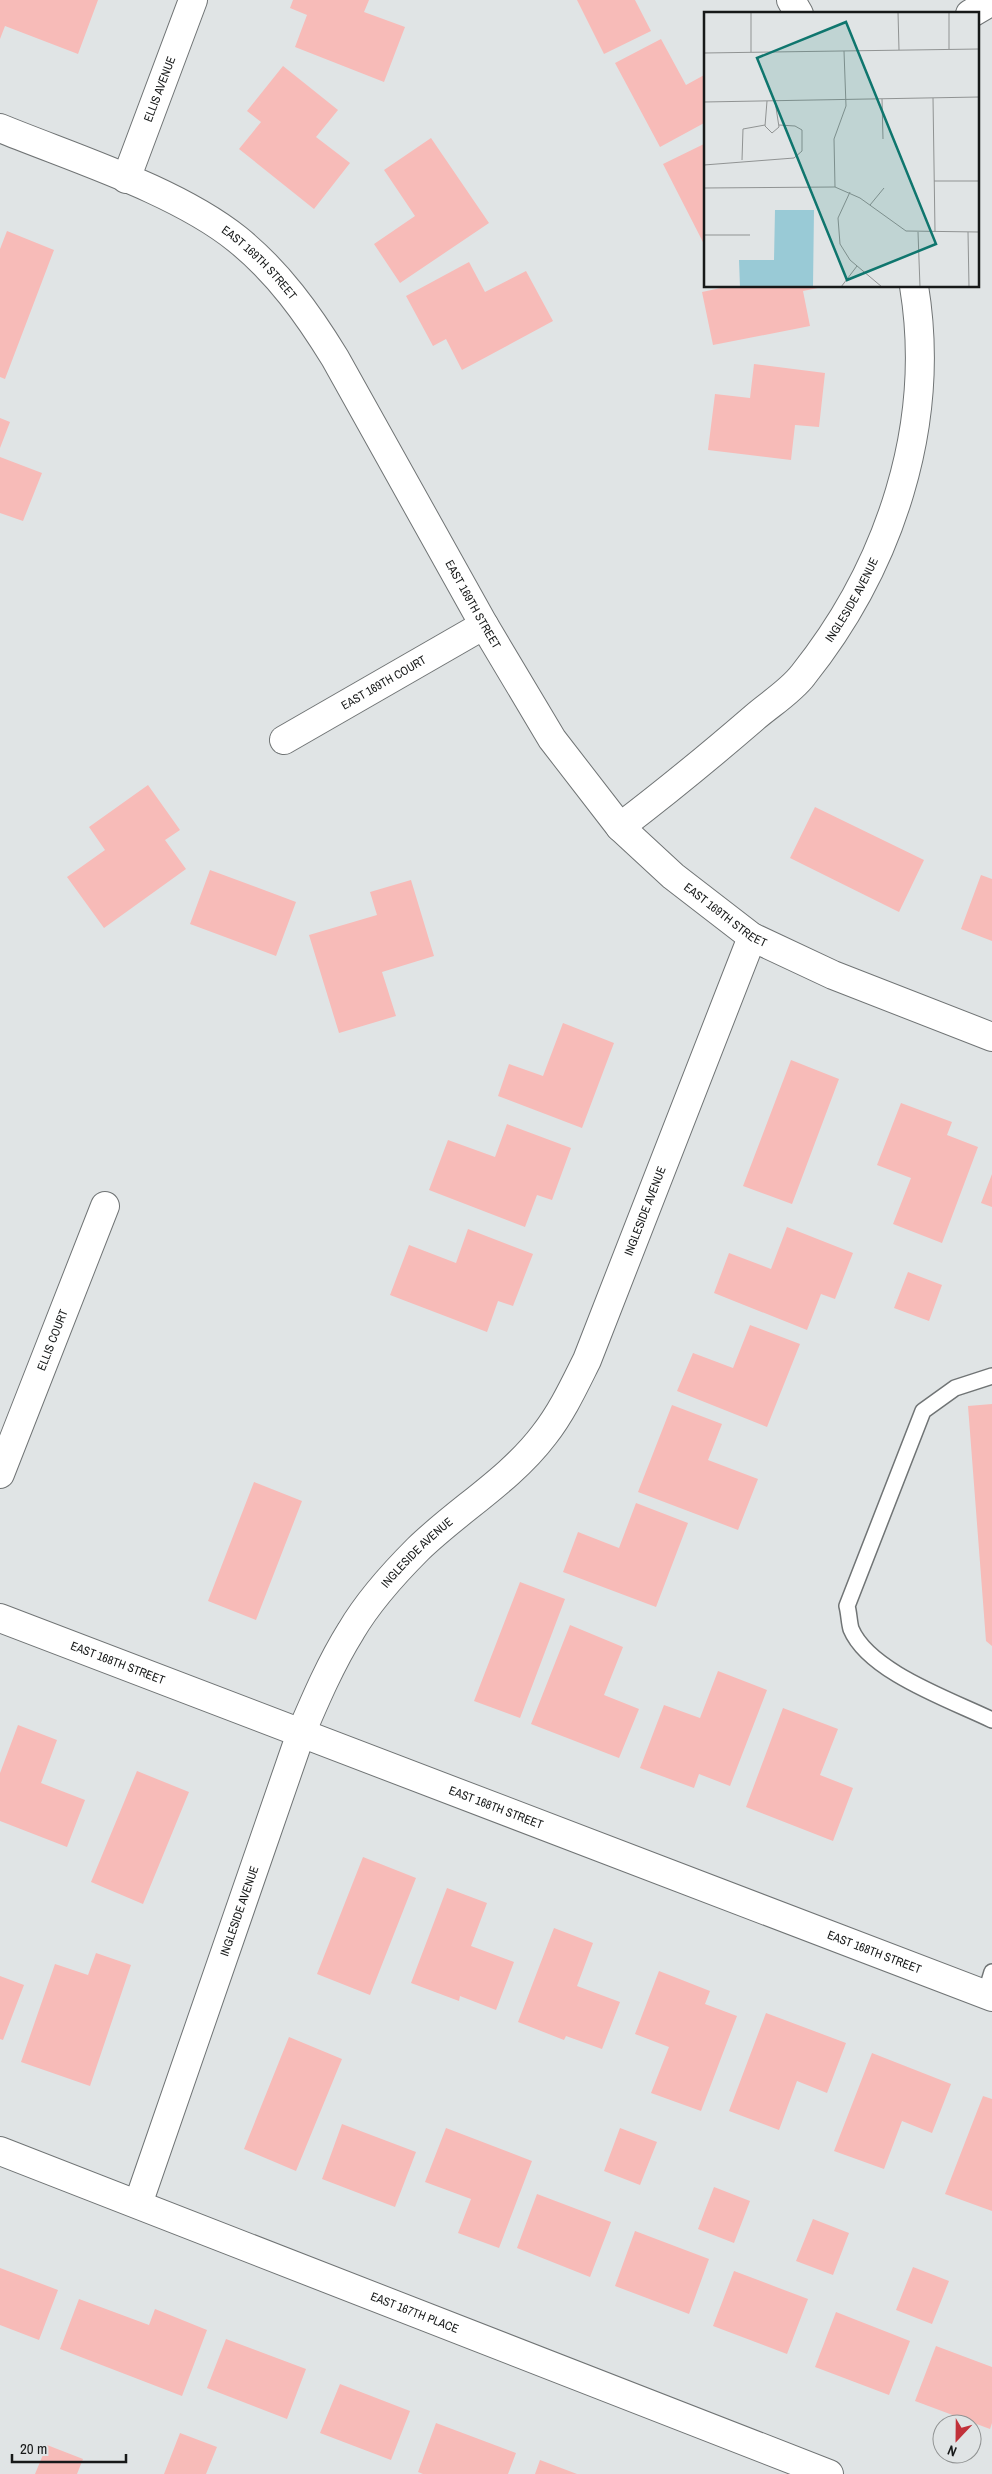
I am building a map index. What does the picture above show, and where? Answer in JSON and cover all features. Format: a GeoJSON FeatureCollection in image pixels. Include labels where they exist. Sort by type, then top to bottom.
{"type":"FeatureCollection","features":[{"type":"Feature","properties":{"kind":"street","name":"ELLIS AVENUE"},"geometry":{"type":"LineString","coordinates":[[126,179],[193,0]]}},
{"type":"Feature","properties":{"kind":"street"},"geometry":{"type":"LineString","coordinates":[[791,0],[798,12]]}},
{"type":"Feature","properties":{"kind":"street"},"geometry":{"type":"LineString","coordinates":[[973,12],[992,1]]}},
{"type":"Feature","properties":{"kind":"street","name":"EAST 169TH STREET"},"geometry":{"type":"LineString","coordinates":[[0,128],[180,203],[236,238],[287,288],[312,321],[335,358],[484,624],[552,739],[620,827],[673,876],[752,937],[833,975],[992,1037]]}},
{"type":"Feature","properties":{"kind":"street","name":"INGLESIDE AVENUE"},"geometry":{"type":"LineString","coordinates":[[620,827],[696,768],[802,676],[839,623],[870,570],[896,506],[912,444],[920,368],[919,332],[914,288]]}},
{"type":"Feature","properties":{"kind":"street","name":"EAST 169TH COURT"},"geometry":{"type":"LineString","coordinates":[[284,740],[484,624]]}},
{"type":"Feature","properties":{"kind":"street","name":"INGLESIDE AVENUE"},"geometry":{"type":"LineString","coordinates":[[138,2204],[301,1733],[330,1668],[352,1629],[418,1549],[527,1454],[544,1436],[566,1402],[588,1360],[752,937]]}},
{"type":"Feature","properties":{"kind":"street","name":"ELLIS COURT"},"geometry":{"type":"LineString","coordinates":[[0,1474],[105,1206]]}},
{"type":"Feature","properties":{"kind":"street","name":"EAST 168TH STREET"},"geometry":{"type":"LineString","coordinates":[[0,1618],[301,1733],[990,1988]]}},
{"type":"Feature","properties":{"kind":"street","name":"EAST 167TH PLACE"},"geometry":{"type":"LineString","coordinates":[[0,2151],[829,2474]]}},
{"type":"Feature","properties":{"kind":"lane"},"geometry":{"type":"LineString","coordinates":[[992,1376],[955,1388],[923,1411],[847,1606],[851,1628],[865,1650],[891,1672],[992,1720]]}},
{"type":"Feature","properties":{"kind":"building"},"geometry":{"type":"Polygon","coordinates":[[[0,0],[98,0],[78,54],[5,26],[0,39],[0,0]]]}},
{"type":"Feature","properties":{"kind":"building"},"geometry":{"type":"Polygon","coordinates":[[[293,0],[369,0],[364,12],[405,27],[384,82],[295,47],[307,15],[290,8],[293,0]]]}},
{"type":"Feature","properties":{"kind":"building"},"geometry":{"type":"Polygon","coordinates":[[[577,0],[635,0],[651,31],[604,54],[577,0]]]}},
{"type":"Feature","properties":{"kind":"building"},"geometry":{"type":"Polygon","coordinates":[[[661,39],[686,85],[704,75],[704,123],[660,147],[615,63],[661,39]]]}},
{"type":"Feature","properties":{"kind":"building"},"geometry":{"type":"Polygon","coordinates":[[[283,66],[338,110],[316,137],[350,163],[314,209],[239,149],[261,122],[247,111],[283,66]]]}},
{"type":"Feature","properties":{"kind":"building"},"geometry":{"type":"Polygon","coordinates":[[[431,138],[489,223],[400,283],[374,244],[415,216],[384,170],[431,138]]]}},
{"type":"Feature","properties":{"kind":"building"},"geometry":{"type":"Polygon","coordinates":[[[704,144],[704,244],[663,164],[704,144]]]}},
{"type":"Feature","properties":{"kind":"building"},"geometry":{"type":"Polygon","coordinates":[[[7,231],[54,250],[5,379],[0,377],[0,249],[7,231]]]}},
{"type":"Feature","properties":{"kind":"building"},"geometry":{"type":"Polygon","coordinates":[[[469,262],[485,292],[526,271],[553,321],[462,370],[446,339],[433,346],[406,296],[469,262]]]}},
{"type":"Feature","properties":{"kind":"building"},"geometry":{"type":"Polygon","coordinates":[[[721,288],[818,288],[803,291],[810,326],[713,345],[702,292],[721,288]]]}},
{"type":"Feature","properties":{"kind":"building"},"geometry":{"type":"Polygon","coordinates":[[[754,364],[825,373],[819,427],[795,425],[791,460],[708,450],[715,394],[750,398],[754,364]]]}},
{"type":"Feature","properties":{"kind":"building"},"geometry":{"type":"Polygon","coordinates":[[[0,418],[10,422],[0,448],[0,418]]]}},
{"type":"Feature","properties":{"kind":"building"},"geometry":{"type":"Polygon","coordinates":[[[0,457],[42,473],[23,521],[0,513],[0,457]]]}},
{"type":"Feature","properties":{"kind":"building"},"geometry":{"type":"Polygon","coordinates":[[[148,785],[180,830],[165,840],[186,869],[104,928],[67,877],[105,850],[89,827],[148,785]]]}},
{"type":"Feature","properties":{"kind":"building"},"geometry":{"type":"Polygon","coordinates":[[[815,807],[924,860],[899,912],[790,858],[815,807]]]}},
{"type":"Feature","properties":{"kind":"building"},"geometry":{"type":"Polygon","coordinates":[[[210,870],[296,902],[276,956],[190,924],[210,870]]]}},
{"type":"Feature","properties":{"kind":"building"},"geometry":{"type":"Polygon","coordinates":[[[981,875],[992,879],[992,941],[961,929],[981,875]]]}},
{"type":"Feature","properties":{"kind":"building"},"geometry":{"type":"Polygon","coordinates":[[[411,880],[434,956],[382,972],[396,1016],[339,1033],[309,935],[377,915],[370,892],[411,880]]]}},
{"type":"Feature","properties":{"kind":"building"},"geometry":{"type":"Polygon","coordinates":[[[563,1023],[614,1043],[582,1128],[498,1096],[509,1064],[543,1076],[563,1023]]]}},
{"type":"Feature","properties":{"kind":"building"},"geometry":{"type":"Polygon","coordinates":[[[791,1060],[839,1079],[792,1204],[743,1186],[791,1060]]]}},
{"type":"Feature","properties":{"kind":"building"},"geometry":{"type":"Polygon","coordinates":[[[901,1103],[952,1122],[947,1135],[978,1147],[942,1243],[893,1224],[911,1178],[877,1165],[901,1103]]]}},
{"type":"Feature","properties":{"kind":"building"},"geometry":{"type":"Polygon","coordinates":[[[507,1124],[571,1148],[552,1200],[537,1195],[525,1227],[429,1190],[448,1140],[495,1157],[507,1124]]]}},
{"type":"Feature","properties":{"kind":"building"},"geometry":{"type":"Polygon","coordinates":[[[992,1174],[992,1207],[981,1203],[992,1174]]]}},
{"type":"Feature","properties":{"kind":"building"},"geometry":{"type":"Polygon","coordinates":[[[787,1227],[853,1253],[835,1299],[821,1294],[807,1330],[714,1293],[729,1253],[771,1269],[787,1227]]]}},
{"type":"Feature","properties":{"kind":"building"},"geometry":{"type":"Polygon","coordinates":[[[468,1229],[533,1254],[513,1306],[498,1301],[487,1332],[390,1295],[409,1245],[456,1263],[468,1229]]]}},
{"type":"Feature","properties":{"kind":"building"},"geometry":{"type":"Polygon","coordinates":[[[908,1272],[942,1285],[929,1321],[894,1308],[908,1272]]]}},
{"type":"Feature","properties":{"kind":"building"},"geometry":{"type":"Polygon","coordinates":[[[750,1325],[800,1344],[767,1427],[677,1391],[693,1353],[733,1368],[750,1325]]]}},
{"type":"Feature","properties":{"kind":"building"},"geometry":{"type":"Polygon","coordinates":[[[992,1404],[992,1646],[986,1641],[968,1406],[992,1404]]]}},
{"type":"Feature","properties":{"kind":"building"},"geometry":{"type":"Polygon","coordinates":[[[672,1405],[722,1424],[708,1460],[758,1479],[738,1530],[638,1492],[672,1405]]]}},
{"type":"Feature","properties":{"kind":"building"},"geometry":{"type":"Polygon","coordinates":[[[254,1482],[302,1501],[256,1620],[208,1601],[254,1482]]]}},
{"type":"Feature","properties":{"kind":"building"},"geometry":{"type":"Polygon","coordinates":[[[636,1503],[688,1523],[656,1607],[563,1572],[578,1532],[619,1548],[636,1503]]]}},
{"type":"Feature","properties":{"kind":"building"},"geometry":{"type":"Polygon","coordinates":[[[520,1582],[565,1599],[520,1718],[474,1701],[520,1582]]]}},
{"type":"Feature","properties":{"kind":"building"},"geometry":{"type":"Polygon","coordinates":[[[570,1625],[623,1647],[604,1695],[639,1709],[619,1758],[531,1724],[570,1625]]]}},
{"type":"Feature","properties":{"kind":"building"},"geometry":{"type":"Polygon","coordinates":[[[718,1671],[767,1690],[730,1786],[699,1774],[694,1788],[640,1768],[664,1705],[700,1718],[718,1671]]]}},
{"type":"Feature","properties":{"kind":"building"},"geometry":{"type":"Polygon","coordinates":[[[783,1708],[838,1729],[820,1775],[853,1788],[833,1841],[746,1807],[783,1708]]]}},
{"type":"Feature","properties":{"kind":"building"},"geometry":{"type":"Polygon","coordinates":[[[18,1725],[57,1740],[41,1783],[85,1800],[67,1847],[0,1821],[0,1773],[18,1725]]]}},
{"type":"Feature","properties":{"kind":"building"},"geometry":{"type":"Polygon","coordinates":[[[137,1771],[189,1792],[143,1904],[91,1882],[137,1771]]]}},
{"type":"Feature","properties":{"kind":"building"},"geometry":{"type":"Polygon","coordinates":[[[363,1857],[416,1878],[370,1995],[317,1974],[363,1857]]]}},
{"type":"Feature","properties":{"kind":"building"},"geometry":{"type":"Polygon","coordinates":[[[447,1888],[487,1903],[471,1946],[514,1962],[496,2010],[460,1996],[459,2001],[411,1983],[447,1888]]]}},
{"type":"Feature","properties":{"kind":"building"},"geometry":{"type":"Polygon","coordinates":[[[554,1928],[593,1943],[577,1986],[620,2002],[602,2049],[566,2036],[564,2040],[518,2022],[554,1928]]]}},
{"type":"Feature","properties":{"kind":"building"},"geometry":{"type":"Polygon","coordinates":[[[96,1953],[131,1965],[90,2086],[21,2062],[55,1964],[88,1975],[96,1953]]]}},
{"type":"Feature","properties":{"kind":"building"},"geometry":{"type":"Polygon","coordinates":[[[659,1971],[710,1991],[705,2004],[737,2016],[701,2111],[651,2093],[669,2047],[635,2034],[659,1971]]]}},
{"type":"Feature","properties":{"kind":"building"},"geometry":{"type":"Polygon","coordinates":[[[0,1976],[24,1985],[3,2040],[0,2039],[0,1976]]]}},
{"type":"Feature","properties":{"kind":"building"},"geometry":{"type":"Polygon","coordinates":[[[766,2013],[846,2043],[827,2093],[797,2081],[779,2130],[729,2111],[766,2013]]]}},
{"type":"Feature","properties":{"kind":"building"},"geometry":{"type":"Polygon","coordinates":[[[289,2037],[342,2059],[296,2171],[244,2149],[289,2037]]]}},
{"type":"Feature","properties":{"kind":"building"},"geometry":{"type":"Polygon","coordinates":[[[872,2053],[951,2084],[932,2133],[902,2121],[884,2169],[834,2151],[872,2053]]]}},
{"type":"Feature","properties":{"kind":"building"},"geometry":{"type":"Polygon","coordinates":[[[983,2096],[992,2099],[992,2211],[945,2194],[983,2096]]]}},
{"type":"Feature","properties":{"kind":"building"},"geometry":{"type":"Polygon","coordinates":[[[342,2124],[416,2152],[395,2207],[322,2179],[342,2124]]]}},
{"type":"Feature","properties":{"kind":"building"},"geometry":{"type":"Polygon","coordinates":[[[446,2128],[532,2161],[499,2248],[458,2233],[471,2199],[425,2182],[446,2128]]]}},
{"type":"Feature","properties":{"kind":"building"},"geometry":{"type":"Polygon","coordinates":[[[620,2128],[657,2142],[640,2185],[604,2171],[620,2128]]]}},
{"type":"Feature","properties":{"kind":"building"},"geometry":{"type":"Polygon","coordinates":[[[714,2187],[750,2201],[734,2243],[698,2229],[714,2187]]]}},
{"type":"Feature","properties":{"kind":"building"},"geometry":{"type":"Polygon","coordinates":[[[537,2194],[611,2222],[590,2277],[517,2248],[537,2194]]]}},
{"type":"Feature","properties":{"kind":"building"},"geometry":{"type":"Polygon","coordinates":[[[813,2219],[849,2233],[833,2275],[796,2261],[813,2219]]]}},
{"type":"Feature","properties":{"kind":"building"},"geometry":{"type":"Polygon","coordinates":[[[635,2231],[709,2259],[689,2314],[615,2286],[635,2231]]]}},
{"type":"Feature","properties":{"kind":"building"},"geometry":{"type":"Polygon","coordinates":[[[913,2267],[949,2281],[932,2324],[896,2310],[913,2267]]]}},
{"type":"Feature","properties":{"kind":"building"},"geometry":{"type":"Polygon","coordinates":[[[0,2268],[58,2290],[39,2340],[0,2325],[0,2268]]]}},
{"type":"Feature","properties":{"kind":"building"},"geometry":{"type":"Polygon","coordinates":[[[734,2271],[808,2299],[787,2354],[713,2326],[734,2271]]]}},
{"type":"Feature","properties":{"kind":"building"},"geometry":{"type":"Polygon","coordinates":[[[79,2299],[149,2325],[155,2309],[207,2330],[182,2396],[60,2349],[79,2299]]]}},
{"type":"Feature","properties":{"kind":"building"},"geometry":{"type":"Polygon","coordinates":[[[836,2312],[910,2341],[889,2395],[815,2367],[836,2312]]]}},
{"type":"Feature","properties":{"kind":"building"},"geometry":{"type":"Polygon","coordinates":[[[226,2339],[306,2369],[287,2419],[207,2388],[226,2339]]]}},
{"type":"Feature","properties":{"kind":"building"},"geometry":{"type":"Polygon","coordinates":[[[936,2346],[992,2367],[992,2423],[990,2429],[982,2426],[982,2414],[950,2414],[915,2401],[936,2346]]]}},
{"type":"Feature","properties":{"kind":"building"},"geometry":{"type":"Polygon","coordinates":[[[340,2384],[410,2411],[391,2460],[320,2433],[340,2384]]]}},
{"type":"Feature","properties":{"kind":"building"},"geometry":{"type":"Polygon","coordinates":[[[436,2423],[516,2453],[508,2474],[423,2474],[418,2472],[436,2423]]]}},
{"type":"Feature","properties":{"kind":"building"},"geometry":{"type":"Polygon","coordinates":[[[180,2433],[217,2447],[206,2474],[164,2474],[180,2433]]]}},
{"type":"Feature","properties":{"kind":"building"},"geometry":{"type":"Polygon","coordinates":[[[47,2445],[83,2459],[77,2474],[35,2474],[47,2445]]]}},
{"type":"Feature","properties":{"kind":"building"},"geometry":{"type":"Polygon","coordinates":[[[540,2460],[577,2474],[535,2474],[540,2460]]]}}]}
